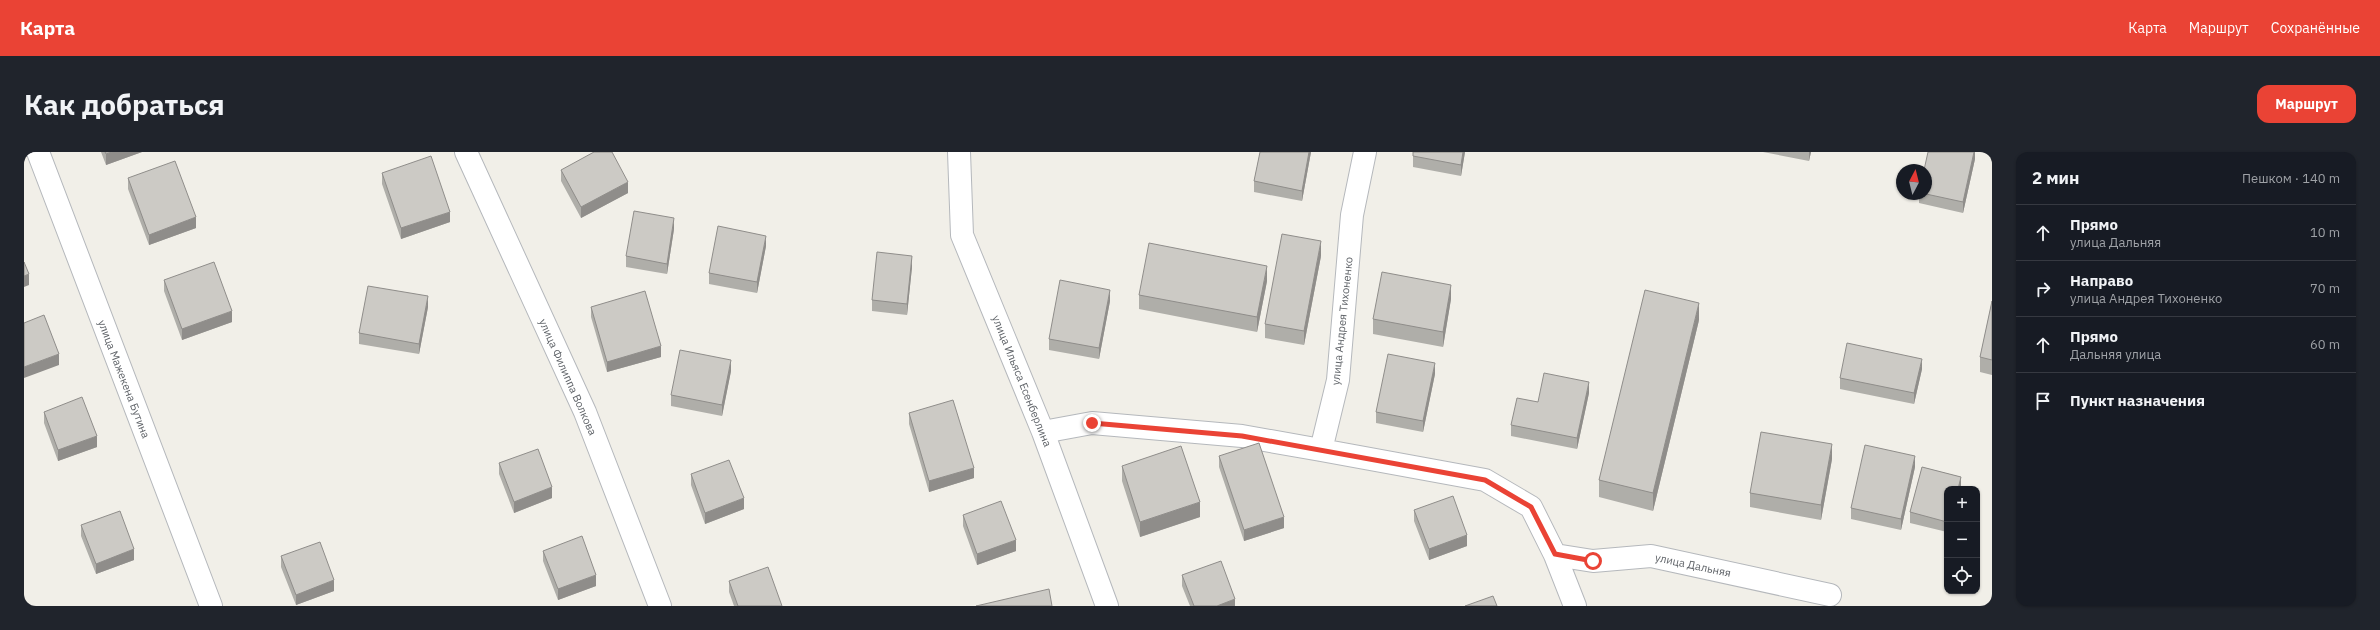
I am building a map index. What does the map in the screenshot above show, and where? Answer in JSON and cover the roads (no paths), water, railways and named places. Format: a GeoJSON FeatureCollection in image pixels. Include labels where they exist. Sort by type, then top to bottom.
{"type":"FeatureCollection","features":[{"type":"Feature","properties":{"kind":"street","name":"улица Мажекена Бутина"},"geometry":{"type":"LineString","coordinates":[[38,152],[211,606]]}},
{"type":"Feature","properties":{"kind":"street","name":"улица Филиппа Волкова"},"geometry":{"type":"LineString","coordinates":[[466,152],[585,412],[660,606]]}},
{"type":"Feature","properties":{"kind":"street","name":"улица Ильяса Есенберлина"},"geometry":{"type":"LineString","coordinates":[[959,152],[962,235],[1043,432],[1107,606]]}},
{"type":"Feature","properties":{"kind":"street","name":"улица Андрея Тихоненко"},"geometry":{"type":"LineString","coordinates":[[1321,450],[1338,380],[1352,215],[1365,152]]}},
{"type":"Feature","properties":{"kind":"street"},"geometry":{"type":"LineString","coordinates":[[1043,432],[1092,423],[1242,436],[1485,480],[1531,507],[1555,554],[1574,606]]}},
{"type":"Feature","properties":{"kind":"street","name":"улица Дальняя"},"geometry":{"type":"LineString","coordinates":[[1555,554],[1593,561],[1651,556],[1830,595]]}}]}
